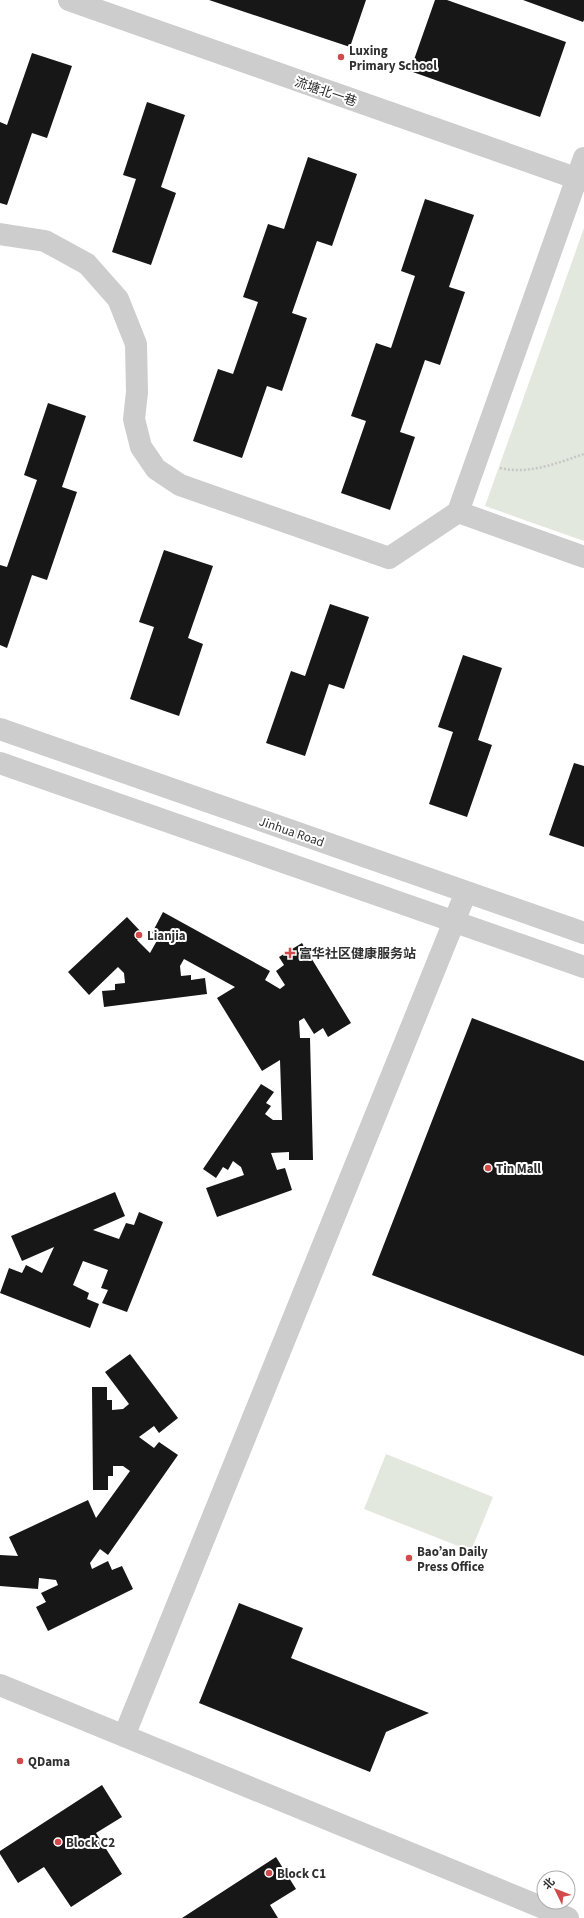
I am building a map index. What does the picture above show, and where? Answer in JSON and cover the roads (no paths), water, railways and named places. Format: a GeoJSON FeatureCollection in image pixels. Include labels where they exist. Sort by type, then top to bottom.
{"type":"FeatureCollection","features":[{"type":"Feature","properties":{"kind":"street","name":"流塘北一巷"},"geometry":{"type":"LineString","coordinates":[[69,0],[580,180]]}},
{"type":"Feature","properties":{"kind":"street"},"geometry":{"type":"LineString","coordinates":[[0,234],[45,241],[87,264],[118,299],[136,344],[137,392],[134,419],[141,446],[156,469],[180,484],[390,558],[458,512],[580,180],[584,158]]}},
{"type":"Feature","properties":{"kind":"street"},"geometry":{"type":"LineString","coordinates":[[458,512],[584,557]]}},
{"type":"Feature","properties":{"kind":"street","name":"Jinhua Road"},"geometry":{"type":"LineString","coordinates":[[0,729],[584,933]]}},
{"type":"Feature","properties":{"kind":"street"},"geometry":{"type":"LineString","coordinates":[[0,763],[584,967]]}},
{"type":"Feature","properties":{"kind":"street"},"geometry":{"type":"LineString","coordinates":[[124,1736],[466,892]]}},
{"type":"Feature","properties":{"kind":"street"},"geometry":{"type":"LineString","coordinates":[[0,1685],[568,1918]]}},
{"type":"Feature","properties":{"kind":"place","name":"Luxing Primary School"},"geometry":{"type":"Point","coordinates":[341,57]}},
{"type":"Feature","properties":{"kind":"place","name":"Lianjia"},"geometry":{"type":"Point","coordinates":[139,935]}},
{"type":"Feature","properties":{"kind":"place","name":"富华社区健康服务站"},"geometry":{"type":"Point","coordinates":[290,953]}},
{"type":"Feature","properties":{"kind":"place","name":"Tin Mall"},"geometry":{"type":"Point","coordinates":[488,1168]}},
{"type":"Feature","properties":{"kind":"place","name":"Bao’an Daily Press Office"},"geometry":{"type":"Point","coordinates":[409,1558]}},
{"type":"Feature","properties":{"kind":"place","name":"QDama"},"geometry":{"type":"Point","coordinates":[20,1761]}},
{"type":"Feature","properties":{"kind":"place","name":"Block C2"},"geometry":{"type":"Point","coordinates":[58,1842]}},
{"type":"Feature","properties":{"kind":"place","name":"Block C1"},"geometry":{"type":"Point","coordinates":[269,1873]}}]}
